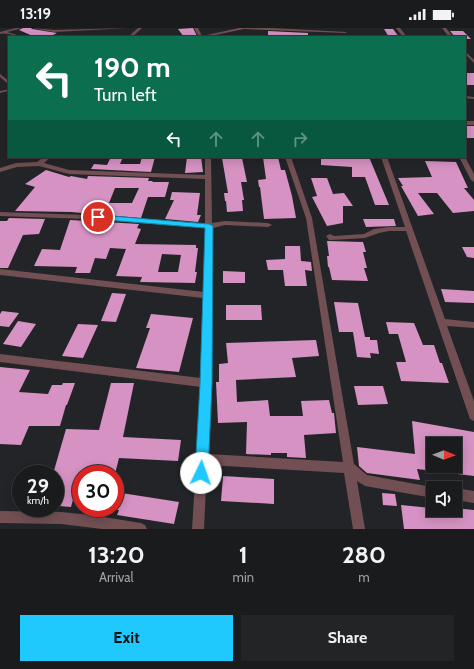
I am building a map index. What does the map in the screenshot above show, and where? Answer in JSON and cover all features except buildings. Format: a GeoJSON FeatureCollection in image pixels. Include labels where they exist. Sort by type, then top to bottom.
{"type":"FeatureCollection","features":[{"type":"Feature","properties":{"kind":"street"},"geometry":{"type":"LineString","coordinates":[[2,33],[20,28]]}},
{"type":"Feature","properties":{"kind":"street"},"geometry":{"type":"LineString","coordinates":[[34,28],[54,31],[128,28]]}},
{"type":"Feature","properties":{"kind":"street"},"geometry":{"type":"LineString","coordinates":[[131,36],[140,28]]}},
{"type":"Feature","properties":{"kind":"street"},"geometry":{"type":"LineString","coordinates":[[206,36],[244,28],[344,30]]}},
{"type":"Feature","properties":{"kind":"street"},"geometry":{"type":"LineString","coordinates":[[398,28],[404,36]]}},
{"type":"Feature","properties":{"kind":"street"},"geometry":{"type":"LineString","coordinates":[[444,28],[450,36]]}},
{"type":"Feature","properties":{"kind":"street"},"geometry":{"type":"LineString","coordinates":[[91,36],[97,30]]}},
{"type":"Feature","properties":{"kind":"street"},"geometry":{"type":"LineString","coordinates":[[2,33],[17,36]]}},
{"type":"Feature","properties":{"kind":"street"},"geometry":{"type":"LineString","coordinates":[[466,53],[474,62]]}},
{"type":"Feature","properties":{"kind":"street"},"geometry":{"type":"LineString","coordinates":[[0,75],[8,83]]}},
{"type":"Feature","properties":{"kind":"street"},"geometry":{"type":"LineString","coordinates":[[39,164],[47,158]]}},
{"type":"Feature","properties":{"kind":"street"},"geometry":{"type":"LineString","coordinates":[[198,529],[206,384],[209,226],[208,158]]}},
{"type":"Feature","properties":{"kind":"street"},"geometry":{"type":"LineString","coordinates":[[288,158],[309,218],[359,529]]}},
{"type":"Feature","properties":{"kind":"street"},"geometry":{"type":"LineString","coordinates":[[384,158],[474,416]]}},
{"type":"Feature","properties":{"kind":"street"},"geometry":{"type":"LineString","coordinates":[[463,158],[474,180]]}},
{"type":"Feature","properties":{"kind":"street"},"geometry":{"type":"LineString","coordinates":[[0,170],[16,165],[39,164],[63,172],[75,173],[208,177]]}},
{"type":"Feature","properties":{"kind":"street"},"geometry":{"type":"LineString","coordinates":[[0,214],[94,217],[209,226],[225,222],[268,225]]}},
{"type":"Feature","properties":{"kind":"street"},"geometry":{"type":"LineString","coordinates":[[330,236],[332,238],[357,237],[389,229],[410,229]]}},
{"type":"Feature","properties":{"kind":"street"},"geometry":{"type":"LineString","coordinates":[[0,272],[208,296]]}},
{"type":"Feature","properties":{"kind":"street"},"geometry":{"type":"LineString","coordinates":[[442,322],[474,325]]}},
{"type":"Feature","properties":{"kind":"street"},"geometry":{"type":"LineString","coordinates":[[0,358],[206,384]]}},
{"type":"Feature","properties":{"kind":"street"},"geometry":{"type":"LineString","coordinates":[[202,459],[350,468],[365,480],[426,491]]}},
{"type":"Feature","properties":{"kind":"street"},"geometry":{"type":"LineString","coordinates":[[462,495],[474,496]]}},
{"type":"Feature","properties":{"kind":"street"},"geometry":{"type":"LineString","coordinates":[[0,517],[61,518],[141,529]]}},
{"type":"Feature","properties":{"kind":"route"},"geometry":{"type":"LineString","coordinates":[[98,217],[209,226],[206,384],[201,473]]}}]}
